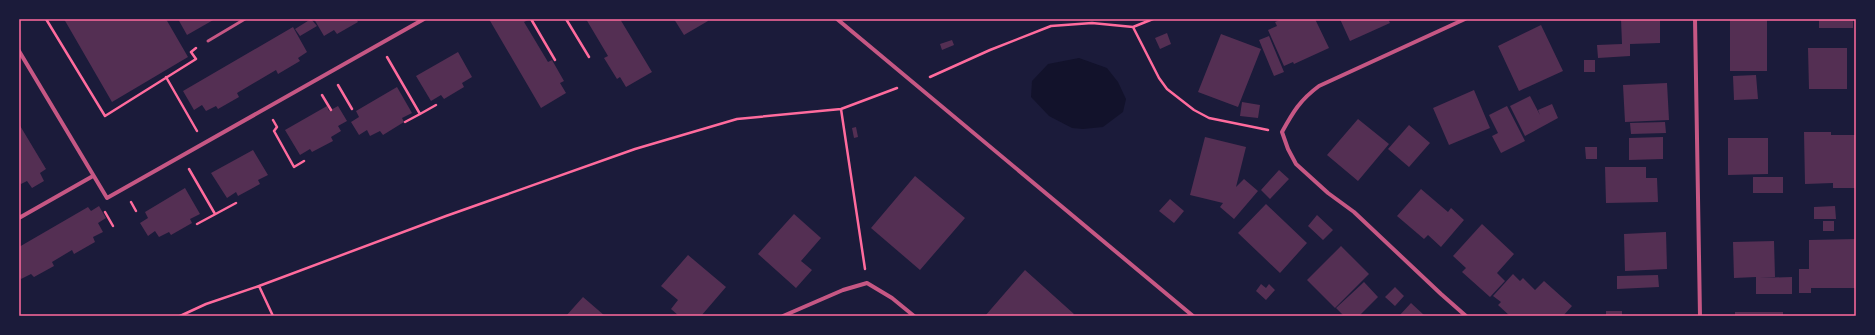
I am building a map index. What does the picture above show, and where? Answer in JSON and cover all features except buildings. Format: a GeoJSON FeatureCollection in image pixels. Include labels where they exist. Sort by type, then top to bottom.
{"type":"FeatureCollection","features":[{"type":"Feature","properties":{"kind":"street"},"geometry":{"type":"LineString","coordinates":[[19,51],[107,198],[424,19]]}},
{"type":"Feature","properties":{"kind":"street"},"geometry":{"type":"LineString","coordinates":[[837,19],[1193,316]]}},
{"type":"Feature","properties":{"kind":"street"},"geometry":{"type":"LineString","coordinates":[[1465,19],[1319,86],[1306,95],[1294,110],[1282,132],[1288,149],[1296,164],[1328,193],[1354,212],[1466,316]]}},
{"type":"Feature","properties":{"kind":"street"},"geometry":{"type":"LineString","coordinates":[[1695,19],[1700,316]]}},
{"type":"Feature","properties":{"kind":"street"},"geometry":{"type":"LineString","coordinates":[[19,218],[93,176]]}},
{"type":"Feature","properties":{"kind":"street"},"geometry":{"type":"LineString","coordinates":[[783,316],[843,290],[867,283],[892,298],[914,316]]}},
{"type":"Feature","properties":{"kind":"lane"},"geometry":{"type":"LineString","coordinates":[[208,41],[245,19]]}},
{"type":"Feature","properties":{"kind":"path"},"geometry":{"type":"LineString","coordinates":[[46,19],[105,116],[196,59],[191,52],[208,41]]}},
{"type":"Feature","properties":{"kind":"path"},"geometry":{"type":"LineString","coordinates":[[531,19],[555,60]]}},
{"type":"Feature","properties":{"kind":"path"},"geometry":{"type":"LineString","coordinates":[[566,19],[589,57]]}},
{"type":"Feature","properties":{"kind":"path"},"geometry":{"type":"LineString","coordinates":[[180,316],[206,304],[635,148],[737,119],[840,109],[925,79],[996,47],[1052,26],[1092,24],[1133,27],[1153,19]]}},
{"type":"Feature","properties":{"kind":"path"},"geometry":{"type":"LineString","coordinates":[[1133,27],[1159,78],[1167,89],[1194,110],[1209,118],[1282,132]]}},
{"type":"Feature","properties":{"kind":"path"},"geometry":{"type":"LineString","coordinates":[[379,44],[420,114]]}},
{"type":"Feature","properties":{"kind":"path"},"geometry":{"type":"LineString","coordinates":[[330,72],[352,109]]}},
{"type":"Feature","properties":{"kind":"path"},"geometry":{"type":"LineString","coordinates":[[166,77],[205,143]]}},
{"type":"Feature","properties":{"kind":"path"},"geometry":{"type":"LineString","coordinates":[[405,122],[436,105]]}},
{"type":"Feature","properties":{"kind":"path"},"geometry":{"type":"LineString","coordinates":[[266,108],[277,127],[274,132],[294,167],[304,161]]}},
{"type":"Feature","properties":{"kind":"path"},"geometry":{"type":"LineString","coordinates":[[840,109],[867,283]]}},
{"type":"Feature","properties":{"kind":"path"},"geometry":{"type":"LineString","coordinates":[[182,156],[215,214]]}},
{"type":"Feature","properties":{"kind":"path"},"geometry":{"type":"LineString","coordinates":[[197,224],[236,203]]}},
{"type":"Feature","properties":{"kind":"path"},"geometry":{"type":"LineString","coordinates":[[259,286],[273,316]]}},
{"type":"Feature","properties":{"kind":"shaded area"},"geometry":{"type":"Polygon","coordinates":[[[1079,58],[1107,68],[1118,82],[1126,99],[1123,112],[1103,127],[1083,129],[1072,128],[1049,116],[1031,97],[1032,81],[1048,64],[1079,58]]]}}]}
